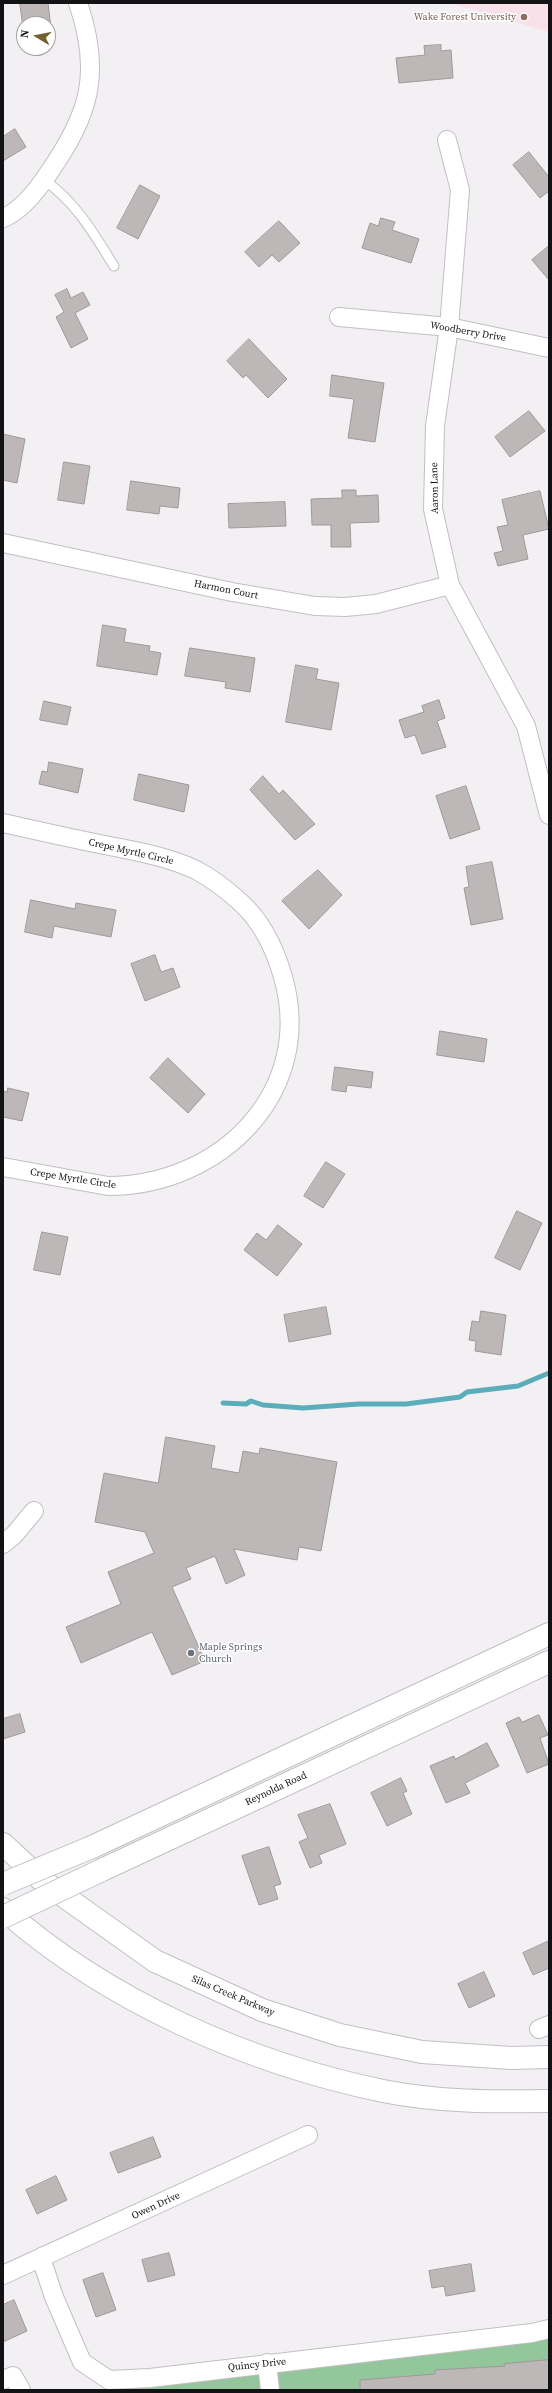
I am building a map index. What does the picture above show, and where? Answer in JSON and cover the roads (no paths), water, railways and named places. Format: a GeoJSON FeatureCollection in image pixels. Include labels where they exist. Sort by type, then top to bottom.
{"type":"FeatureCollection","features":[{"type":"Feature","properties":{"kind":"main road"},"geometry":{"type":"LineString","coordinates":[[3,1884],[92,1847],[549,1634]]}},
{"type":"Feature","properties":{"kind":"main road","name":"Reynolda Road"},"geometry":{"type":"LineString","coordinates":[[3,1917],[104,1868],[549,1662]]}},
{"type":"Feature","properties":{"kind":"main road","name":"Silas Creek Parkway"},"geometry":{"type":"LineString","coordinates":[[3,1844],[44,1882],[155,1961],[262,2010],[340,2035],[422,2052],[512,2058],[549,2057]]}},
{"type":"Feature","properties":{"kind":"main road"},"geometry":{"type":"LineString","coordinates":[[3,1909],[32,1935],[115,1988],[200,2034],[291,2068],[384,2091],[480,2102],[549,2101]]}},
{"type":"Feature","properties":{"kind":"street"},"geometry":{"type":"LineString","coordinates":[[3,218],[26,200],[44,180],[66,148],[80,120],[87,99],[91,76],[91,53],[85,23],[78,3]]}},
{"type":"Feature","properties":{"kind":"street","name":"Aaron Lane"},"geometry":{"type":"LineString","coordinates":[[447,140],[460,190],[449,327],[435,426],[433,509],[450,585],[526,726],[549,815]]}},
{"type":"Feature","properties":{"kind":"street","name":"Woodberry Drive"},"geometry":{"type":"LineString","coordinates":[[339,317],[449,327],[549,348]]}},
{"type":"Feature","properties":{"kind":"street","name":"Harmon Court"},"geometry":{"type":"LineString","coordinates":[[3,543],[232,592],[315,606],[346,607],[376,604],[450,585]]}},
{"type":"Feature","properties":{"kind":"street","name":"Crepe Myrtle Circle"},"geometry":{"type":"LineString","coordinates":[[3,823],[176,862],[216,882],[256,918],[268,938],[280,966],[286,988],[289,1018],[288,1042],[283,1064],[261,1112],[247,1130],[235,1140],[204,1162],[183,1173],[124,1186],[108,1186],[3,1167]]}},
{"type":"Feature","properties":{"kind":"street"},"geometry":{"type":"LineString","coordinates":[[3,1544],[14,1535],[34,1511]]}},
{"type":"Feature","properties":{"kind":"street","name":"Owen Drive"},"geometry":{"type":"LineString","coordinates":[[3,2275],[43,2256],[88,2238],[308,2135]]}},
{"type":"Feature","properties":{"kind":"street","name":"Quincy Drive"},"geometry":{"type":"LineString","coordinates":[[43,2256],[43,2264],[54,2297],[82,2362],[109,2380],[150,2378],[267,2363],[532,2334],[549,2329]]}},
{"type":"Feature","properties":{"kind":"street"},"geometry":{"type":"LineString","coordinates":[[267,2363],[270,2390]]}},
{"type":"Feature","properties":{"kind":"street"},"geometry":{"type":"LineString","coordinates":[[3,2380],[13,2376],[21,2390]]}},
{"type":"Feature","properties":{"kind":"lane"},"geometry":{"type":"LineString","coordinates":[[44,180],[62,192],[76,209],[114,266]]}},
{"type":"Feature","properties":{"kind":"waterway"},"geometry":{"type":"LineString","coordinates":[[223,1403],[246,1404],[251,1401],[263,1405],[303,1408],[359,1404],[406,1404],[460,1397],[467,1392],[518,1386],[549,1373]]}},
{"type":"Feature","properties":{"kind":"place","name":"Wake Forest University"},"geometry":{"type":"Point","coordinates":[524,17]}},
{"type":"Feature","properties":{"kind":"place","name":"Maple Springs Church"},"geometry":{"type":"Point","coordinates":[191,1653]}}]}
